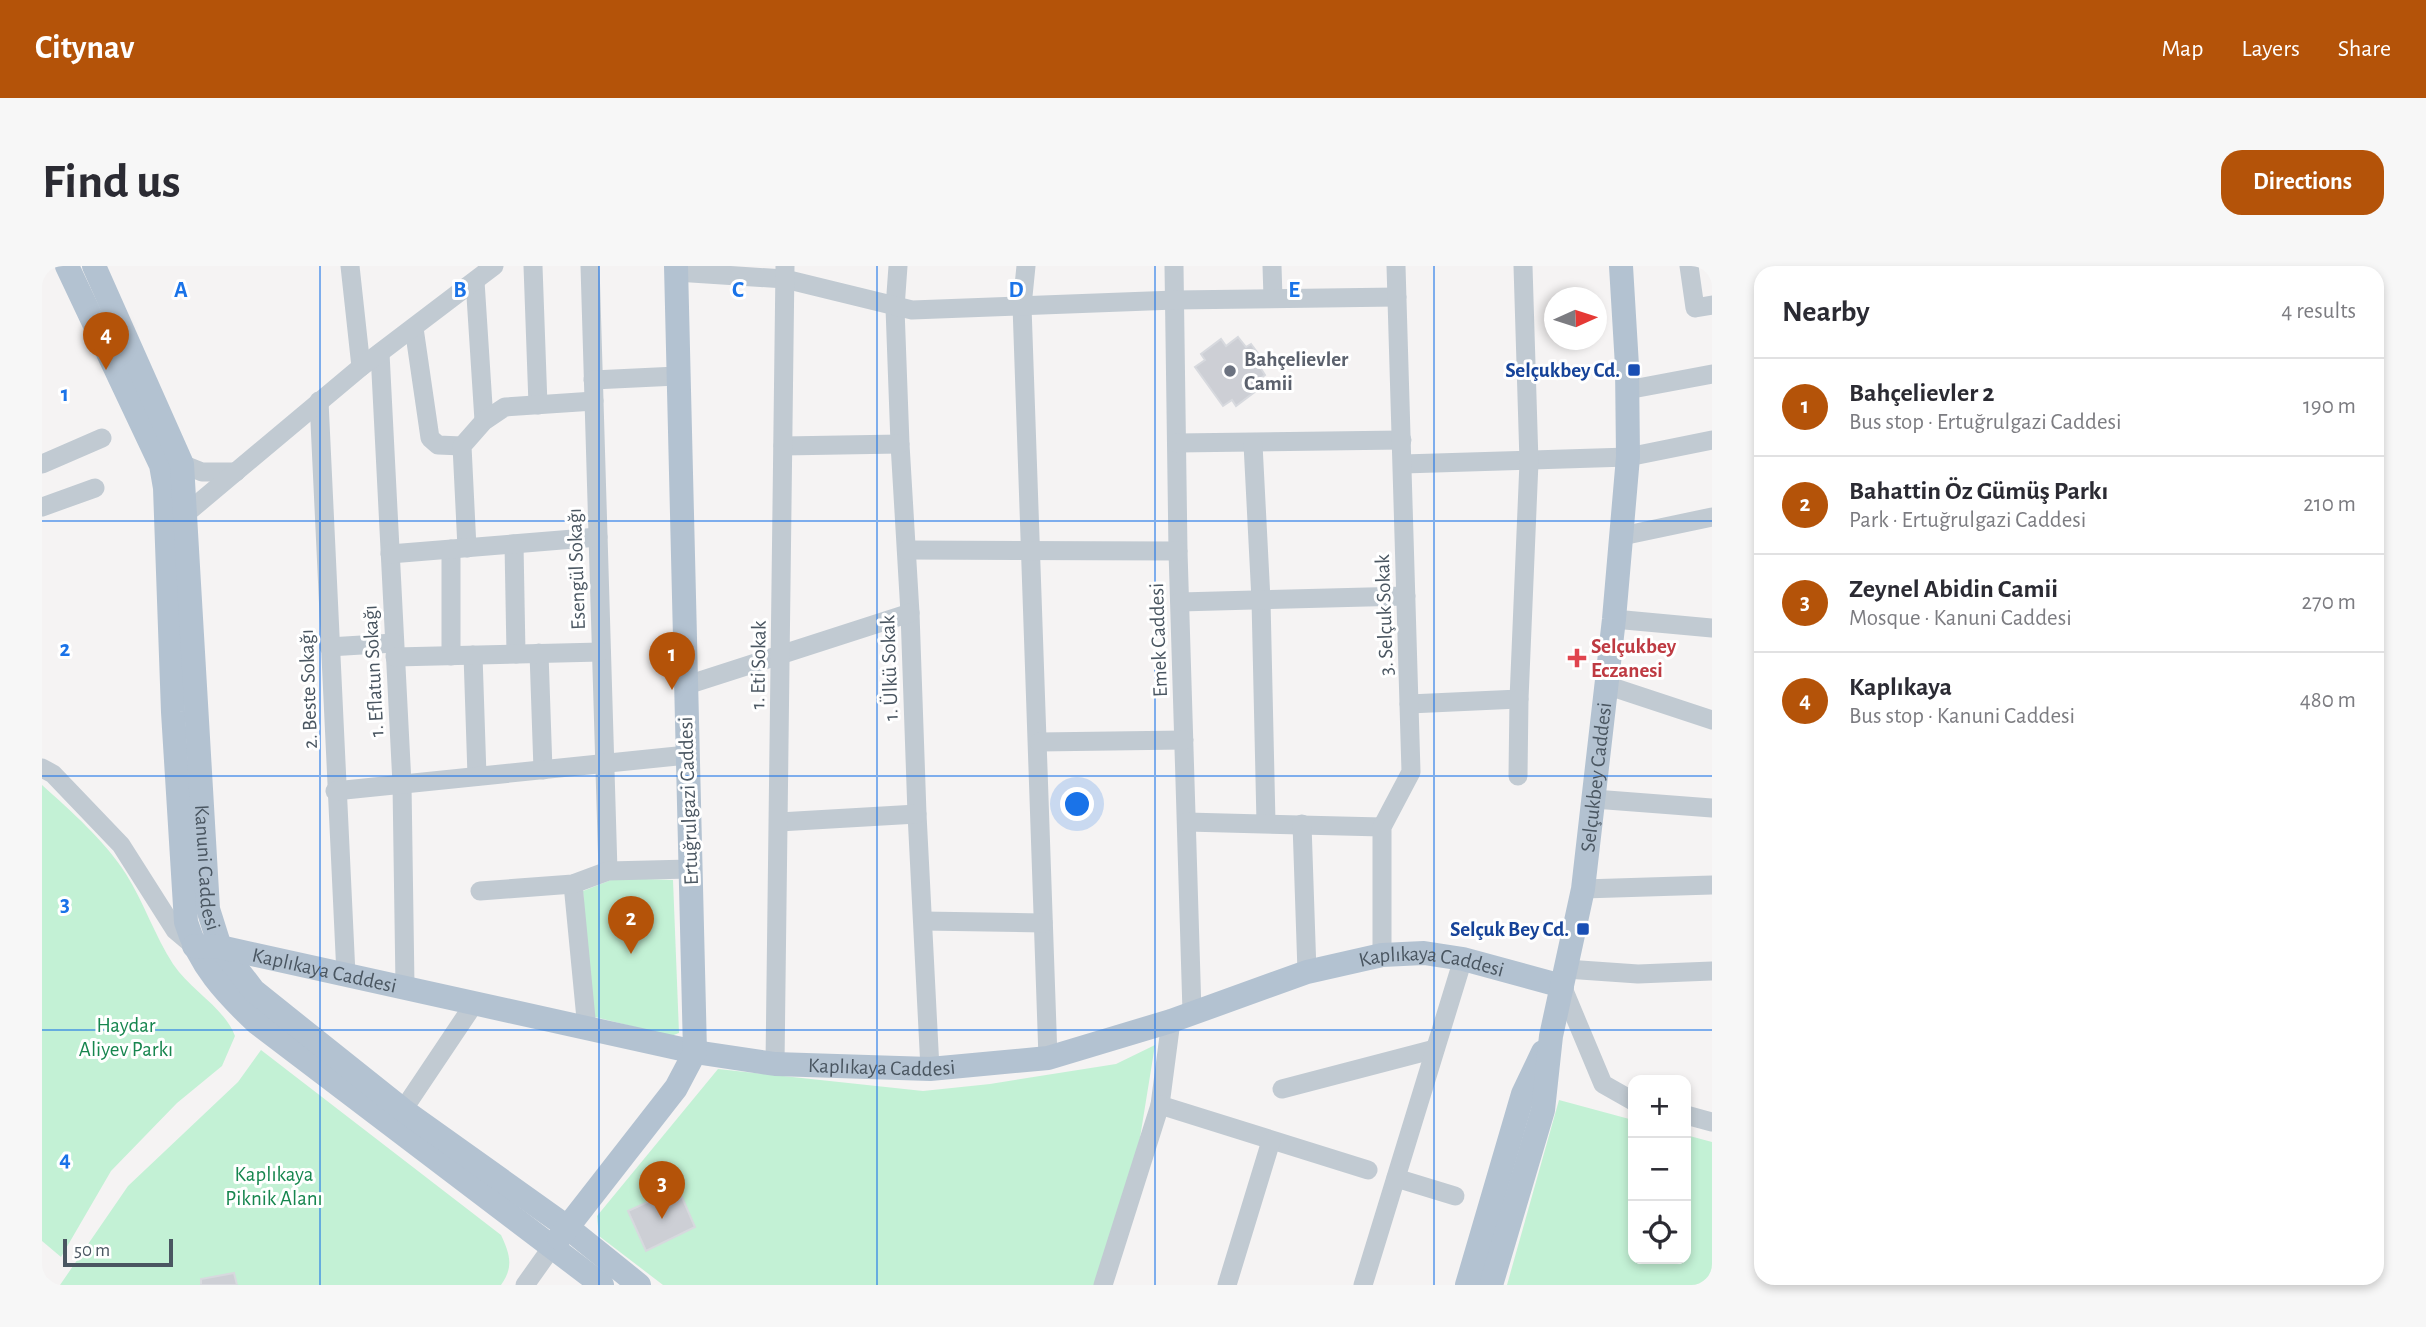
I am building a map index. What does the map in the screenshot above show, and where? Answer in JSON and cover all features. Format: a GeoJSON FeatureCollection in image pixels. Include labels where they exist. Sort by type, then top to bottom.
{"type":"FeatureCollection","features":[{"type":"Feature","properties":{"kind":"main road","name":"Kanuni Caddesi"},"geometry":{"type":"LineString","coordinates":[[67,266],[161,465],[165,488],[165,533],[187,922],[194,946],[211,976],[257,1023],[602,1285]]}},
{"type":"Feature","properties":{"kind":"main road","name":"Kanuni Caddesi"},"geometry":{"type":"LineString","coordinates":[[94,266],[182,464],[208,909],[220,947],[254,991],[403,1110],[567,1227],[639,1285]]}},
{"type":"Feature","properties":{"kind":"main road","name":"Selçukbey Caddesi"},"geometry":{"type":"LineString","coordinates":[[1491,1285],[1543,1110],[1551,1036],[1583,889],[1614,619],[1628,457],[1628,390],[1621,266]]}},
{"type":"Feature","properties":{"kind":"main road","name":"Ertuğrulgazi Caddesi"},"geometry":{"type":"LineString","coordinates":[[552,1247],[676,1088],[695,1052],[684,686],[676,269]]}},
{"type":"Feature","properties":{"kind":"main road","name":"Kaplıkaya Caddesi"},"geometry":{"type":"LineString","coordinates":[[194,946],[220,947],[405,986],[474,1004],[695,1052],[775,1064],[930,1069],[1048,1058],[1181,1017],[1307,972],[1382,955],[1424,953],[1564,978]]}},
{"type":"Feature","properties":{"kind":"main road","name":"Selçukbey Caddesi"},"geometry":{"type":"LineString","coordinates":[[1467,1285],[1523,1094],[1551,1036]]}},
{"type":"Feature","properties":{"kind":"street"},"geometry":{"type":"LineString","coordinates":[[349,266],[361,367]]}},
{"type":"Feature","properties":{"kind":"street"},"geometry":{"type":"LineString","coordinates":[[165,533],[319,401],[494,266]]}},
{"type":"Feature","properties":{"kind":"street"},"geometry":{"type":"LineString","coordinates":[[533,266],[538,405]]}},
{"type":"Feature","properties":{"kind":"street","name":"Esengül Sokağı"},"geometry":{"type":"LineString","coordinates":[[590,266],[608,872]]}},
{"type":"Feature","properties":{"kind":"street","name":"1. Ülkü Sokak"},"geometry":{"type":"LineString","coordinates":[[898,266],[895,308],[900,444],[930,1069]]}},
{"type":"Feature","properties":{"kind":"street"},"geometry":{"type":"LineString","coordinates":[[1026,266],[1022,306],[1048,1058]]}},
{"type":"Feature","properties":{"kind":"street","name":"Emek Caddesi"},"geometry":{"type":"LineString","coordinates":[[1103,1285],[1160,1105],[1181,1017],[1187,822],[1178,551],[1174,266]]}},
{"type":"Feature","properties":{"kind":"street"},"geometry":{"type":"LineString","coordinates":[[1272,266],[1273,299]]}},
{"type":"Feature","properties":{"kind":"street","name":"3. Selçuk Sokak"},"geometry":{"type":"LineString","coordinates":[[1382,955],[1382,827],[1410,772],[1396,266]]}},
{"type":"Feature","properties":{"kind":"street"},"geometry":{"type":"LineString","coordinates":[[1518,776],[1529,462],[1523,266]]}},
{"type":"Feature","properties":{"kind":"street"},"geometry":{"type":"LineString","coordinates":[[1689,266],[1695,308],[1712,305]]}},
{"type":"Feature","properties":{"kind":"street"},"geometry":{"type":"LineString","coordinates":[[676,269],[785,273],[895,308],[1397,297]]}},
{"type":"Feature","properties":{"kind":"street","name":"1. Eti Sokak"},"geometry":{"type":"LineString","coordinates":[[775,1064],[785,273]]}},
{"type":"Feature","properties":{"kind":"street"},"geometry":{"type":"LineString","coordinates":[[475,281],[484,421]]}},
{"type":"Feature","properties":{"kind":"street"},"geometry":{"type":"LineString","coordinates":[[414,328],[424,416],[430,438],[438,444],[462,446]]}},
{"type":"Feature","properties":{"kind":"street","name":"1. Eflatun Sokağı"},"geometry":{"type":"LineString","coordinates":[[380,353],[401,784],[405,986]]}},
{"type":"Feature","properties":{"kind":"street"},"geometry":{"type":"LineString","coordinates":[[1628,390],[1712,374]]}},
{"type":"Feature","properties":{"kind":"street"},"geometry":{"type":"LineString","coordinates":[[593,380],[677,376]]}},
{"type":"Feature","properties":{"kind":"street","name":"2. Beste Sokağı"},"geometry":{"type":"LineString","coordinates":[[319,401],[335,790],[346,975]]}},
{"type":"Feature","properties":{"kind":"street"},"geometry":{"type":"LineString","coordinates":[[452,656],[462,446],[484,421],[505,407],[594,401]]}},
{"type":"Feature","properties":{"kind":"street"},"geometry":{"type":"LineString","coordinates":[[42,464],[102,438]]}},
{"type":"Feature","properties":{"kind":"street"},"geometry":{"type":"LineString","coordinates":[[1177,443],[1402,440]]}},
{"type":"Feature","properties":{"kind":"street"},"geometry":{"type":"LineString","coordinates":[[1402,464],[1628,457],[1712,440]]}},
{"type":"Feature","properties":{"kind":"street"},"geometry":{"type":"LineString","coordinates":[[783,446],[900,444]]}},
{"type":"Feature","properties":{"kind":"street"},"geometry":{"type":"LineString","coordinates":[[1253,444],[1261,600],[1266,823]]}},
{"type":"Feature","properties":{"kind":"street"},"geometry":{"type":"LineString","coordinates":[[182,464],[202,472],[236,472]]}},
{"type":"Feature","properties":{"kind":"street"},"geometry":{"type":"LineString","coordinates":[[42,507],[95,488]]}},
{"type":"Feature","properties":{"kind":"street"},"geometry":{"type":"LineString","coordinates":[[1622,536],[1712,517]]}},
{"type":"Feature","properties":{"kind":"street"},"geometry":{"type":"LineString","coordinates":[[390,554],[598,537]]}},
{"type":"Feature","properties":{"kind":"street"},"geometry":{"type":"LineString","coordinates":[[514,544],[516,654]]}},
{"type":"Feature","properties":{"kind":"street"},"geometry":{"type":"LineString","coordinates":[[907,550],[1178,551]]}},
{"type":"Feature","properties":{"kind":"street"},"geometry":{"type":"LineString","coordinates":[[1180,602],[1406,596]]}},
{"type":"Feature","properties":{"kind":"street"},"geometry":{"type":"LineString","coordinates":[[684,686],[910,613]]}},
{"type":"Feature","properties":{"kind":"street"},"geometry":{"type":"LineString","coordinates":[[1614,619],[1712,628]]}},
{"type":"Feature","properties":{"kind":"street"},"geometry":{"type":"LineString","coordinates":[[329,647],[452,656],[601,652]]}},
{"type":"Feature","properties":{"kind":"street"},"geometry":{"type":"LineString","coordinates":[[539,653],[543,770]]}},
{"type":"Feature","properties":{"kind":"street"},"geometry":{"type":"LineString","coordinates":[[473,655],[477,776]]}},
{"type":"Feature","properties":{"kind":"street"},"geometry":{"type":"LineString","coordinates":[[1606,685],[1712,720]]}},
{"type":"Feature","properties":{"kind":"street"},"geometry":{"type":"LineString","coordinates":[[1409,704],[1519,699]]}},
{"type":"Feature","properties":{"kind":"street"},"geometry":{"type":"LineString","coordinates":[[1039,742],[1184,740]]}},
{"type":"Feature","properties":{"kind":"street"},"geometry":{"type":"LineString","coordinates":[[335,790],[687,755]]}},
{"type":"Feature","properties":{"kind":"street"},"geometry":{"type":"LineString","coordinates":[[42,768],[53,774],[121,845],[175,930],[194,946]]}},
{"type":"Feature","properties":{"kind":"street"},"geometry":{"type":"LineString","coordinates":[[1594,799],[1712,808]]}},
{"type":"Feature","properties":{"kind":"street"},"geometry":{"type":"LineString","coordinates":[[779,822],[916,814]]}},
{"type":"Feature","properties":{"kind":"street"},"geometry":{"type":"LineString","coordinates":[[1187,822],[1382,827]]}},
{"type":"Feature","properties":{"kind":"street"},"geometry":{"type":"LineString","coordinates":[[1302,824],[1307,972]]}},
{"type":"Feature","properties":{"kind":"street"},"geometry":{"type":"LineString","coordinates":[[480,891],[573,884],[608,872],[690,869]]}},
{"type":"Feature","properties":{"kind":"street"},"geometry":{"type":"LineString","coordinates":[[573,884],[587,1029]]}},
{"type":"Feature","properties":{"kind":"street"},"geometry":{"type":"LineString","coordinates":[[1583,889],[1712,885]]}},
{"type":"Feature","properties":{"kind":"street"},"geometry":{"type":"LineString","coordinates":[[923,921],[1043,923]]}},
{"type":"Feature","properties":{"kind":"street"},"geometry":{"type":"LineString","coordinates":[[1363,1285],[1463,959]]}},
{"type":"Feature","properties":{"kind":"street"},"geometry":{"type":"LineString","coordinates":[[1628,1098],[1603,1084],[1564,978],[1712,971]]}},
{"type":"Feature","properties":{"kind":"street"},"geometry":{"type":"LineString","coordinates":[[403,1110],[474,1004]]}},
{"type":"Feature","properties":{"kind":"street"},"geometry":{"type":"LineString","coordinates":[[1282,1089],[1435,1049]]}},
{"type":"Feature","properties":{"kind":"street"},"geometry":{"type":"LineString","coordinates":[[1160,1105],[1368,1170]]}},
{"type":"Feature","properties":{"kind":"street"},"geometry":{"type":"LineString","coordinates":[[1691,1116],[1712,1122]]}},
{"type":"Feature","properties":{"kind":"street"},"geometry":{"type":"LineString","coordinates":[[1227,1285],[1271,1141]]}},
{"type":"Feature","properties":{"kind":"street"},"geometry":{"type":"LineString","coordinates":[[1396,1178],[1455,1196]]}},
{"type":"Feature","properties":{"kind":"street"},"geometry":{"type":"LineString","coordinates":[[525,1285],[552,1247]]}},
{"type":"Feature","properties":{"kind":"green space","name":"Haydar Aliyev Parkı"},"geometry":{"type":"Polygon","coordinates":[[[42,785],[87,827],[118,862],[173,964],[223,1016],[235,1036],[222,1066],[177,1103],[111,1171],[61,1257],[42,1241],[42,785]]]}},
{"type":"Feature","properties":{"kind":"green space"},"geometry":{"type":"Polygon","coordinates":[[[616,878],[673,880],[679,1033],[671,1036],[591,1016],[583,891],[616,878]]]}},
{"type":"Feature","properties":{"kind":"green space"},"geometry":{"type":"Polygon","coordinates":[[[1155,1045],[1138,1150],[1098,1285],[663,1285],[599,1236],[597,1216],[718,1069],[923,1091],[990,1084],[1116,1064],[1155,1045]]]}},
{"type":"Feature","properties":{"kind":"green space","name":"Kaplıkaya Piknik Alanı"},"geometry":{"type":"Polygon","coordinates":[[[261,1050],[501,1235],[507,1248],[509,1266],[501,1285],[60,1285],[128,1186],[238,1082],[261,1050]]]}},
{"type":"Feature","properties":{"kind":"green space"},"geometry":{"type":"Polygon","coordinates":[[[1559,1100],[1628,1119],[1628,1264],[1691,1264],[1691,1136],[1712,1142],[1712,1285],[1507,1285],[1559,1100]]]}},
{"type":"Feature","properties":{"kind":"building","name":"Bahçelievler Camii"},"geometry":{"type":"Polygon","coordinates":[[[1238,337],[1246,347],[1251,344],[1263,360],[1258,364],[1265,375],[1252,385],[1256,391],[1236,406],[1232,400],[1223,406],[1195,367],[1205,360],[1201,354],[1221,339],[1226,346],[1238,337]]]}},
{"type":"Feature","properties":{"kind":"building"},"geometry":{"type":"Polygon","coordinates":[[[678,1188],[695,1227],[646,1251],[628,1211],[678,1188]]]}},
{"type":"Feature","properties":{"kind":"building"},"geometry":{"type":"Polygon","coordinates":[[[234,1273],[237,1285],[201,1285],[201,1279],[234,1273]]]}},
{"type":"Feature","properties":{"kind":"place","name":"Kaplıkaya"},"geometry":{"type":"Point","coordinates":[106,370]}},
{"type":"Feature","properties":{"kind":"place","name":"Selçukbey Cd."},"geometry":{"type":"Point","coordinates":[1634,370]}},
{"type":"Feature","properties":{"kind":"place","name":"Bahçelievler Camii"},"geometry":{"type":"Point","coordinates":[1230,371]}},
{"type":"Feature","properties":{"kind":"place","name":"Selçukbey Eczanesi"},"geometry":{"type":"Point","coordinates":[1577,658]}},
{"type":"Feature","properties":{"kind":"place","name":"Bahçelievler 2"},"geometry":{"type":"Point","coordinates":[672,690]}},
{"type":"Feature","properties":{"kind":"place","name":"Selçuk Bey Cd."},"geometry":{"type":"Point","coordinates":[1583,929]}},
{"type":"Feature","properties":{"kind":"place","name":"Bahattin Öz Gümüş Parkı"},"geometry":{"type":"Point","coordinates":[631,954]}},
{"type":"Feature","properties":{"kind":"place","name":"Zeynel Abidin Camii"},"geometry":{"type":"Point","coordinates":[662,1219]}}]}
